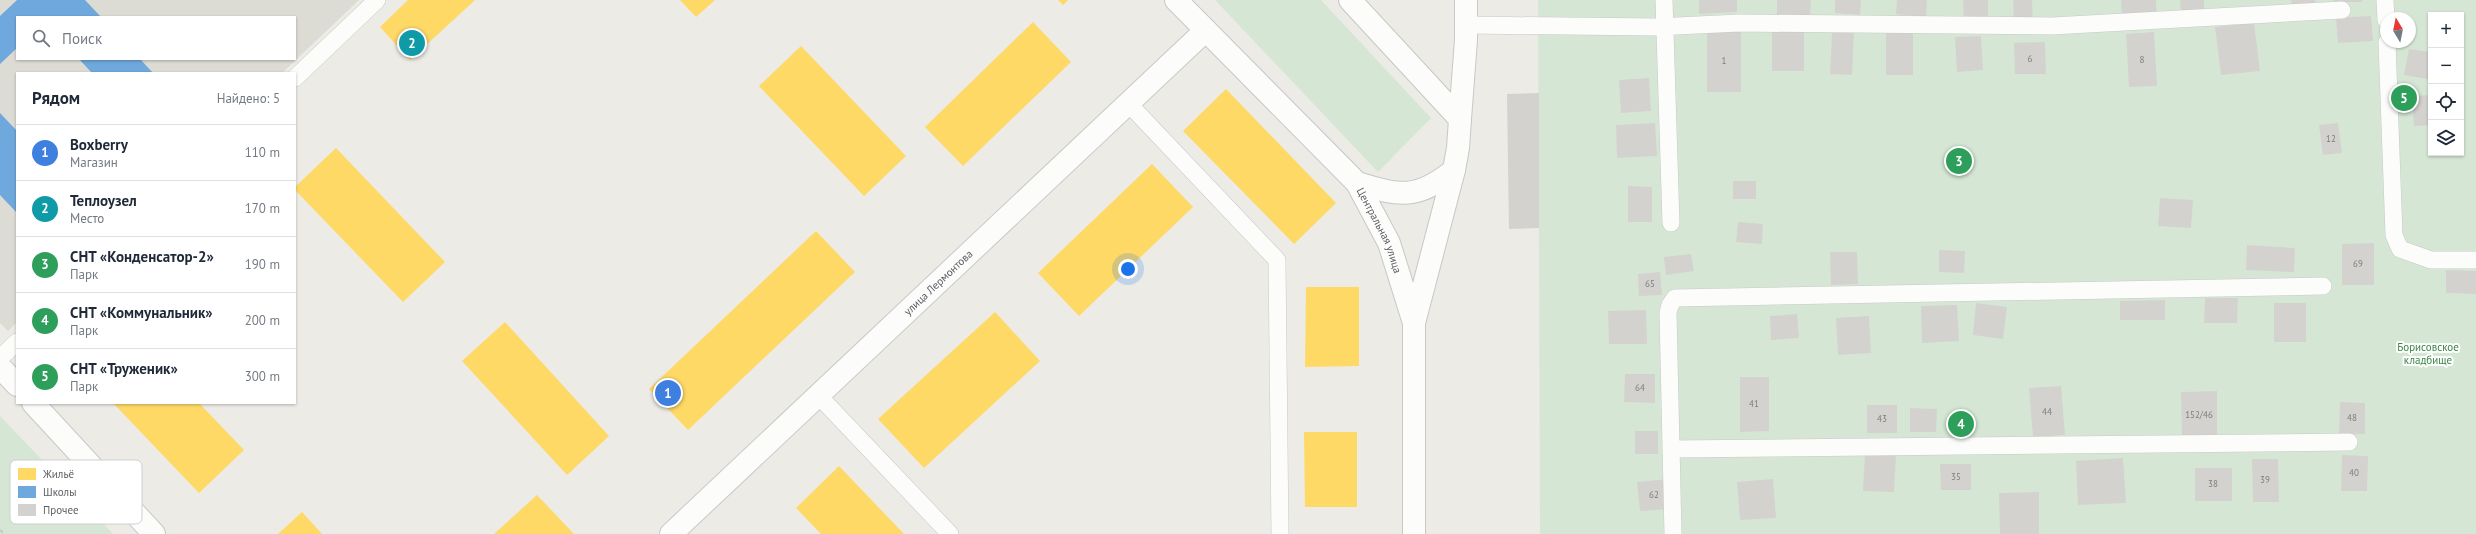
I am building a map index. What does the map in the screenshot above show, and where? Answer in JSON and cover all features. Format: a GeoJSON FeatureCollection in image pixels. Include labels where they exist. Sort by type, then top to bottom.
{"type":"FeatureCollection","features":[{"type":"Feature","properties":{"kind":"street","name":"Центральная улица"},"geometry":{"type":"LineString","coordinates":[[1176,0],[1205,31],[1357,182],[1390,243],[1414,323],[1414,534]]}},
{"type":"Feature","properties":{"kind":"street"},"geometry":{"type":"LineString","coordinates":[[1350,0],[1460,119]]}},
{"type":"Feature","properties":{"kind":"street"},"geometry":{"type":"LineString","coordinates":[[1414,323],[1454,170],[1458,148],[1466,25],[1466,0]]}},
{"type":"Feature","properties":{"kind":"street","name":"улица Лермонтова"},"geometry":{"type":"LineString","coordinates":[[671,534],[1205,31]]}},
{"type":"Feature","properties":{"kind":"street"},"geometry":{"type":"LineString","coordinates":[[1357,182],[1391,194],[1417,192],[1441,180],[1454,170]]}},
{"type":"Feature","properties":{"kind":"street"},"geometry":{"type":"LineString","coordinates":[[0,367],[16,384]]}},
{"type":"Feature","properties":{"kind":"street"},"geometry":{"type":"LineString","coordinates":[[34,404],[86,460]]}},
{"type":"Feature","properties":{"kind":"street"},"geometry":{"type":"LineString","coordinates":[[142,521],[154,534]]}},
{"type":"Feature","properties":{"kind":"lane"},"geometry":{"type":"LineString","coordinates":[[296,77],[377,0]]}},
{"type":"Feature","properties":{"kind":"lane"},"geometry":{"type":"LineString","coordinates":[[1664,0],[1663,26],[1672,223]]}},
{"type":"Feature","properties":{"kind":"lane"},"geometry":{"type":"LineString","coordinates":[[2385,0],[2386,12]]}},
{"type":"Feature","properties":{"kind":"lane"},"geometry":{"type":"LineString","coordinates":[[1466,25],[1663,26],[1740,23],[2052,26],[2342,10]]}},
{"type":"Feature","properties":{"kind":"lane"},"geometry":{"type":"LineString","coordinates":[[2387,48],[2394,236],[2400,248],[2431,260],[2476,260]]}},
{"type":"Feature","properties":{"kind":"lane"},"geometry":{"type":"LineString","coordinates":[[1128,103],[1277,260],[1280,534]]}},
{"type":"Feature","properties":{"kind":"lane"},"geometry":{"type":"LineString","coordinates":[[1674,534],[1668,313],[1670,305],[1675,298],[2323,286]]}},
{"type":"Feature","properties":{"kind":"lane"},"geometry":{"type":"LineString","coordinates":[[0,358],[16,343]]}},
{"type":"Feature","properties":{"kind":"lane"},"geometry":{"type":"LineString","coordinates":[[818,396],[950,534]]}},
{"type":"Feature","properties":{"kind":"lane"},"geometry":{"type":"LineString","coordinates":[[1672,448],[2349,442]]}},
{"type":"Feature","properties":{"kind":"path"},"geometry":{"type":"LineString","coordinates":[[0,530],[4,534]]}},
{"type":"Feature","properties":{"kind":"shaded area"},"geometry":{"type":"Polygon","coordinates":[[[0,0],[359,0],[296,60],[296,16],[16,16],[16,60],[296,60],[283,72],[16,72],[16,323],[8,331],[0,323],[0,0]]]}},
{"type":"Feature","properties":{"kind":"green space"},"geometry":{"type":"Polygon","coordinates":[[[1215,0],[1321,0],[1431,118],[1378,172],[1215,0]]]}},
{"type":"Feature","properties":{"kind":"green space","name":"Борисовское кладбище"},"geometry":{"type":"Polygon","coordinates":[[[1538,0],[2476,0],[2476,534],[1540,534],[1538,0]]]}},
{"type":"Feature","properties":{"kind":"green space"},"geometry":{"type":"Polygon","coordinates":[[[0,416],[42,460],[10,460],[10,524],[103,524],[113,534],[0,534],[0,416]]]}},
{"type":"Feature","properties":{"kind":"building: Жильё"},"geometry":{"type":"Polygon","coordinates":[[[408,0],[475,0],[410,60],[380,27],[408,0]]]}},
{"type":"Feature","properties":{"kind":"building: Жильё"},"geometry":{"type":"Polygon","coordinates":[[[680,0],[715,0],[696,17],[680,0]]]}},
{"type":"Feature","properties":{"kind":"building: Жильё"},"geometry":{"type":"Polygon","coordinates":[[[1058,0],[1068,0],[1063,5],[1058,0]]]}},
{"type":"Feature","properties":{"kind":"building: Жильё"},"geometry":{"type":"Polygon","coordinates":[[[1033,22],[1071,62],[963,166],[925,127],[1033,22]]]}},
{"type":"Feature","properties":{"kind":"building: Жильё"},"geometry":{"type":"Polygon","coordinates":[[[801,46],[906,156],[864,196],[759,86],[801,46]]]}},
{"type":"Feature","properties":{"kind":"building: Жильё"},"geometry":{"type":"Polygon","coordinates":[[[1226,89],[1336,203],[1294,244],[1183,131],[1226,89]]]}},
{"type":"Feature","properties":{"kind":"building: Жильё"},"geometry":{"type":"Polygon","coordinates":[[[336,148],[445,262],[403,302],[296,191],[296,186],[336,148]]]}},
{"type":"Feature","properties":{"kind":"building: Жильё"},"geometry":{"type":"Polygon","coordinates":[[[1152,164],[1193,207],[1079,316],[1038,273],[1152,164]]]}},
{"type":"Feature","properties":{"kind":"building: Жильё"},"geometry":{"type":"Polygon","coordinates":[[[816,231],[855,272],[688,430],[649,389],[816,231]]]}},
{"type":"Feature","properties":{"kind":"building: Жильё"},"geometry":{"type":"Polygon","coordinates":[[[1306,287],[1359,287],[1359,366],[1305,367],[1306,287]]]}},
{"type":"Feature","properties":{"kind":"building: Жильё"},"geometry":{"type":"Polygon","coordinates":[[[995,312],[1040,361],[924,468],[878,419],[995,312]]]}},
{"type":"Feature","properties":{"kind":"building: Жильё"},"geometry":{"type":"Polygon","coordinates":[[[505,322],[609,436],[567,475],[462,361],[505,322]]]}},
{"type":"Feature","properties":{"kind":"building: Жильё"},"geometry":{"type":"Polygon","coordinates":[[[114,404],[200,404],[244,450],[199,493],[114,404]]]}},
{"type":"Feature","properties":{"kind":"building: Жильё"},"geometry":{"type":"Polygon","coordinates":[[[1304,432],[1357,432],[1357,507],[1305,507],[1304,432]]]}},
{"type":"Feature","properties":{"kind":"building: Жильё"},"geometry":{"type":"Polygon","coordinates":[[[839,466],[904,534],[821,534],[796,508],[839,466]]]}},
{"type":"Feature","properties":{"kind":"building: Жильё"},"geometry":{"type":"Polygon","coordinates":[[[537,495],[574,534],[494,534],[537,495]]]}},
{"type":"Feature","properties":{"kind":"building: Жильё"},"geometry":{"type":"Polygon","coordinates":[[[302,512],[322,534],[278,534],[302,512]]]}},
{"type":"Feature","properties":{"kind":"building: Школы"},"geometry":{"type":"Polygon","coordinates":[[[17,0],[85,0],[100,16],[16,16],[16,49],[0,64],[0,16],[17,0]]]}},
{"type":"Feature","properties":{"kind":"building: Школы"},"geometry":{"type":"Polygon","coordinates":[[[80,60],[141,60],[152,72],[91,72],[80,60]]]}},
{"type":"Feature","properties":{"kind":"building: Школы"},"geometry":{"type":"Polygon","coordinates":[[[0,113],[16,130],[16,212],[0,195],[0,113]]]}},
{"type":"Feature","properties":{"kind":"building: Прочее"},"geometry":{"type":"Polygon","coordinates":[[[1699,0],[1737,0],[1737,12],[1699,14],[1699,0]]]}},
{"type":"Feature","properties":{"kind":"building: Прочее"},"geometry":{"type":"Polygon","coordinates":[[[1777,0],[1811,0],[1810,19],[1777,17],[1777,0]]]}},
{"type":"Feature","properties":{"kind":"building: Прочее"},"geometry":{"type":"Polygon","coordinates":[[[1835,0],[1861,0],[1860,15],[1835,13],[1835,0]]]}},
{"type":"Feature","properties":{"kind":"building: Прочее"},"geometry":{"type":"Polygon","coordinates":[[[1897,0],[1927,0],[1926,17],[1896,14],[1897,0]]]}},
{"type":"Feature","properties":{"kind":"building: Прочее"},"geometry":{"type":"Polygon","coordinates":[[[1963,0],[1988,0],[1988,22],[1964,22],[1963,0]]]}},
{"type":"Feature","properties":{"kind":"building: Прочее"},"geometry":{"type":"Polygon","coordinates":[[[2013,0],[2032,0],[2033,21],[2014,21],[2013,0]]]}},
{"type":"Feature","properties":{"kind":"building: Прочее"},"geometry":{"type":"Polygon","coordinates":[[[2121,0],[2156,0],[2157,17],[2122,18],[2121,0]]]}},
{"type":"Feature","properties":{"kind":"building: Прочее"},"geometry":{"type":"Polygon","coordinates":[[[2180,0],[2204,0],[2204,12],[2181,13],[2180,0]]]}},
{"type":"Feature","properties":{"kind":"building: Прочее"},"geometry":{"type":"Polygon","coordinates":[[[2291,0],[2315,0],[2316,7],[2293,11],[2291,0]]]}},
{"type":"Feature","properties":{"kind":"building: Прочее"},"geometry":{"type":"Polygon","coordinates":[[[2334,0],[2362,0],[2362,2],[2334,2],[2334,0]]]}},
{"type":"Feature","properties":{"kind":"building: Прочее"},"geometry":{"type":"Polygon","coordinates":[[[2371,16],[2373,41],[2338,43],[2336,18],[2371,16]]]}},
{"type":"Feature","properties":{"kind":"building: Прочее"},"geometry":{"type":"Polygon","coordinates":[[[2254,23],[2260,71],[2221,75],[2215,27],[2254,23]]]}},
{"type":"Feature","properties":{"kind":"building: Прочее"},"geometry":{"type":"Polygon","coordinates":[[[1707,29],[1741,29],[1741,92],[1707,92],[1707,29]]]}},
{"type":"Feature","properties":{"kind":"building: Прочее"},"geometry":{"type":"Polygon","coordinates":[[[1772,32],[1804,32],[1804,71],[1772,71],[1772,32]]]}},
{"type":"Feature","properties":{"kind":"building: Прочее"},"geometry":{"type":"Polygon","coordinates":[[[1832,32],[1854,33],[1852,75],[1830,74],[1832,32]]]}},
{"type":"Feature","properties":{"kind":"building: Прочее"},"geometry":{"type":"Polygon","coordinates":[[[2154,32],[2157,86],[2129,87],[2126,34],[2154,32]]]}},
{"type":"Feature","properties":{"kind":"building: Прочее"},"geometry":{"type":"Polygon","coordinates":[[[1886,33],[1913,33],[1913,75],[1886,75],[1886,33]]]}},
{"type":"Feature","properties":{"kind":"building: Прочее"},"geometry":{"type":"Polygon","coordinates":[[[1981,36],[1983,70],[1957,72],[1955,37],[1981,36]]]}},
{"type":"Feature","properties":{"kind":"building: Прочее"},"geometry":{"type":"Polygon","coordinates":[[[2045,42],[2046,74],[2015,74],[2014,43],[2045,42]]]}},
{"type":"Feature","properties":{"kind":"building: Прочее"},"geometry":{"type":"Polygon","coordinates":[[[2409,49],[2428,52],[2428,79],[2404,75],[2409,49]]]}},
{"type":"Feature","properties":{"kind":"building: Прочее"},"geometry":{"type":"Polygon","coordinates":[[[1649,78],[1651,111],[1621,113],[1619,80],[1649,78]]]}},
{"type":"Feature","properties":{"kind":"building: Прочее"},"geometry":{"type":"Polygon","coordinates":[[[1539,93],[1539,228],[1509,229],[1507,94],[1539,93]]]}},
{"type":"Feature","properties":{"kind":"building: Прочее"},"geometry":{"type":"Polygon","coordinates":[[[2428,95],[2428,125],[2414,126],[2412,96],[2428,95]]]}},
{"type":"Feature","properties":{"kind":"building: Прочее"},"geometry":{"type":"Polygon","coordinates":[[[1655,123],[1657,156],[1617,158],[1616,125],[1655,123]]]}},
{"type":"Feature","properties":{"kind":"building: Прочее"},"geometry":{"type":"Polygon","coordinates":[[[2338,123],[2342,153],[2323,155],[2319,125],[2338,123]]]}},
{"type":"Feature","properties":{"kind":"building: Прочее"},"geometry":{"type":"Polygon","coordinates":[[[1733,181],[1756,181],[1756,199],[1733,199],[1733,181]]]}},
{"type":"Feature","properties":{"kind":"building: Прочее"},"geometry":{"type":"Polygon","coordinates":[[[1628,186],[1652,187],[1652,222],[1628,222],[1628,186]]]}},
{"type":"Feature","properties":{"kind":"building: Прочее"},"geometry":{"type":"Polygon","coordinates":[[[2160,198],[2193,200],[2191,228],[2158,226],[2160,198]]]}},
{"type":"Feature","properties":{"kind":"building: Прочее"},"geometry":{"type":"Polygon","coordinates":[[[1738,222],[1763,224],[1762,244],[1736,242],[1738,222]]]}},
{"type":"Feature","properties":{"kind":"building: Прочее"},"geometry":{"type":"Polygon","coordinates":[[[2374,243],[2374,285],[2342,285],[2342,244],[2374,243]]]}},
{"type":"Feature","properties":{"kind":"building: Прочее"},"geometry":{"type":"Polygon","coordinates":[[[2247,245],[2295,248],[2294,272],[2246,270],[2247,245]]]}},
{"type":"Feature","properties":{"kind":"building: Прочее"},"geometry":{"type":"Polygon","coordinates":[[[1939,250],[1965,251],[1964,273],[1939,272],[1939,250]]]}},
{"type":"Feature","properties":{"kind":"building: Прочее"},"geometry":{"type":"Polygon","coordinates":[[[1830,252],[1857,252],[1858,284],[1831,285],[1830,252]]]}},
{"type":"Feature","properties":{"kind":"building: Прочее"},"geometry":{"type":"Polygon","coordinates":[[[1691,254],[1694,271],[1666,275],[1664,257],[1691,254]]]}},
{"type":"Feature","properties":{"kind":"building: Прочее"},"geometry":{"type":"Polygon","coordinates":[[[2446,270],[2476,271],[2476,294],[2446,293],[2446,270]]]}},
{"type":"Feature","properties":{"kind":"building: Прочее"},"geometry":{"type":"Polygon","coordinates":[[[1660,272],[1662,295],[1639,296],[1638,274],[1660,272]]]}},
{"type":"Feature","properties":{"kind":"building: Прочее"},"geometry":{"type":"Polygon","coordinates":[[[2205,298],[2238,298],[2237,323],[2204,323],[2205,298]]]}},
{"type":"Feature","properties":{"kind":"building: Прочее"},"geometry":{"type":"Polygon","coordinates":[[[2165,300],[2165,320],[2120,320],[2120,301],[2165,300]]]}},
{"type":"Feature","properties":{"kind":"building: Прочее"},"geometry":{"type":"Polygon","coordinates":[[[1976,303],[2007,307],[2003,339],[1973,335],[1976,303]]]}},
{"type":"Feature","properties":{"kind":"building: Прочее"},"geometry":{"type":"Polygon","coordinates":[[[2274,303],[2306,303],[2306,342],[2274,342],[2274,303]]]}},
{"type":"Feature","properties":{"kind":"building: Прочее"},"geometry":{"type":"Polygon","coordinates":[[[1957,305],[1959,341],[1922,343],[1921,306],[1957,305]]]}},
{"type":"Feature","properties":{"kind":"building: Прочее"},"geometry":{"type":"Polygon","coordinates":[[[1646,310],[1647,344],[1609,344],[1608,311],[1646,310]]]}},
{"type":"Feature","properties":{"kind":"building: Прочее"},"geometry":{"type":"Polygon","coordinates":[[[1797,314],[1799,338],[1771,340],[1770,316],[1797,314]]]}},
{"type":"Feature","properties":{"kind":"building: Прочее"},"geometry":{"type":"Polygon","coordinates":[[[1869,316],[1871,353],[1838,355],[1836,318],[1869,316]]]}},
{"type":"Feature","properties":{"kind":"building: Прочее"},"geometry":{"type":"Polygon","coordinates":[[[1625,374],[1655,374],[1655,403],[1624,402],[1625,374]]]}},
{"type":"Feature","properties":{"kind":"building: Прочее"},"geometry":{"type":"Polygon","coordinates":[[[1740,377],[1769,377],[1769,431],[1740,432],[1740,377]]]}},
{"type":"Feature","properties":{"kind":"building: Прочее"},"geometry":{"type":"Polygon","coordinates":[[[2061,386],[2065,435],[2033,437],[2029,388],[2061,386]]]}},
{"type":"Feature","properties":{"kind":"building: Прочее"},"geometry":{"type":"Polygon","coordinates":[[[2217,391],[2217,437],[2182,438],[2181,392],[2217,391]]]}},
{"type":"Feature","properties":{"kind":"building: Прочее"},"geometry":{"type":"Polygon","coordinates":[[[2340,402],[2365,403],[2365,434],[2339,434],[2340,402]]]}},
{"type":"Feature","properties":{"kind":"building: Прочее"},"geometry":{"type":"Polygon","coordinates":[[[1867,405],[1897,405],[1897,433],[1867,433],[1867,405]]]}},
{"type":"Feature","properties":{"kind":"building: Прочее"},"geometry":{"type":"Polygon","coordinates":[[[1910,408],[1937,409],[1936,432],[1910,432],[1910,408]]]}},
{"type":"Feature","properties":{"kind":"building: Прочее"},"geometry":{"type":"Polygon","coordinates":[[[1635,431],[1658,431],[1658,454],[1635,454],[1635,431]]]}},
{"type":"Feature","properties":{"kind":"building: Прочее"},"geometry":{"type":"Polygon","coordinates":[[[1865,453],[1896,454],[1894,492],[1863,491],[1865,453]]]}},
{"type":"Feature","properties":{"kind":"building: Прочее"},"geometry":{"type":"Polygon","coordinates":[[[2342,455],[2368,456],[2367,491],[2341,491],[2342,455]]]}},
{"type":"Feature","properties":{"kind":"building: Прочее"},"geometry":{"type":"Polygon","coordinates":[[[2123,458],[2126,503],[2078,505],[2076,461],[2123,458]]]}},
{"type":"Feature","properties":{"kind":"building: Прочее"},"geometry":{"type":"Polygon","coordinates":[[[2252,459],[2278,459],[2279,502],[2253,502],[2252,459]]]}},
{"type":"Feature","properties":{"kind":"building: Прочее"},"geometry":{"type":"Polygon","coordinates":[[[1940,464],[1971,464],[1971,490],[1941,490],[1940,464]]]}},
{"type":"Feature","properties":{"kind":"building: Прочее"},"geometry":{"type":"Polygon","coordinates":[[[2195,468],[2232,468],[2232,501],[2195,501],[2195,468]]]}},
{"type":"Feature","properties":{"kind":"building: Прочее"},"geometry":{"type":"Polygon","coordinates":[[[1668,479],[1670,509],[1640,511],[1637,482],[1668,479]]]}},
{"type":"Feature","properties":{"kind":"building: Прочее"},"geometry":{"type":"Polygon","coordinates":[[[1773,479],[1776,518],[1740,520],[1737,482],[1773,479]]]}},
{"type":"Feature","properties":{"kind":"building: Прочее"},"geometry":{"type":"Polygon","coordinates":[[[2039,492],[2039,534],[2000,534],[1999,493],[2039,492]]]}},
{"type":"Feature","properties":{"kind":"place","name":"Теплоузел"},"geometry":{"type":"Point","coordinates":[412,43]}},
{"type":"Feature","properties":{"kind":"place","name":"СНТ «Труженик»"},"geometry":{"type":"Point","coordinates":[2404,98]}},
{"type":"Feature","properties":{"kind":"place","name":"СНТ «Конденсатор-2»"},"geometry":{"type":"Point","coordinates":[1959,161]}},
{"type":"Feature","properties":{"kind":"place","name":"Boxberry"},"geometry":{"type":"Point","coordinates":[668,393]}},
{"type":"Feature","properties":{"kind":"place","name":"СНТ «Коммунальник»"},"geometry":{"type":"Point","coordinates":[1961,424]}}]}
